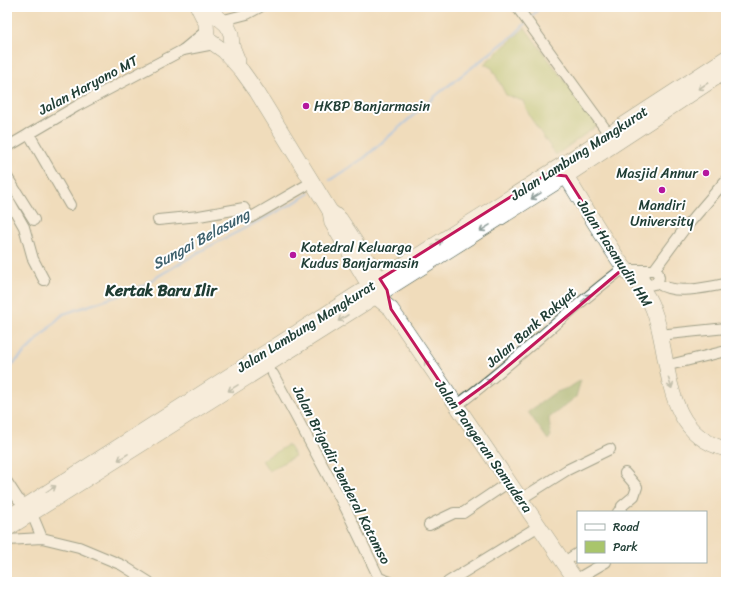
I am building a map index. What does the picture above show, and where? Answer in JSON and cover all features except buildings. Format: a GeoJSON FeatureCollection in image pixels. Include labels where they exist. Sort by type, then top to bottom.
{"type":"FeatureCollection","features":[{"type":"Feature","properties":{"kind":"highway","name":"Jalan Pangeran Samudera"},"geometry":{"type":"LineString","coordinates":[[198,7],[204,18],[207,37],[223,40]]}},
{"type":"Feature","properties":{"kind":"highway","name":"Jalan Pangeran Samudera"},"geometry":{"type":"LineString","coordinates":[[209,7],[213,13],[224,20],[223,40],[286,137],[330,211],[340,219],[391,309],[576,581]]}},
{"type":"Feature","properties":{"kind":"highway","name":"Jalan Lambung Mangkurat"},"geometry":{"type":"LineString","coordinates":[[378,288],[566,176],[678,96],[724,66]]}},
{"type":"Feature","properties":{"kind":"highway","name":"Jalan Lambung Mangkurat"},"geometry":{"type":"LineString","coordinates":[[7,530],[21,511],[267,363],[547,174],[609,134],[678,96]]}},
{"type":"Feature","properties":{"kind":"highway"},"geometry":{"type":"LineString","coordinates":[[547,174],[566,176],[568,161]]}},
{"type":"Feature","properties":{"kind":"highway","name":"Jalan Hasanudin HM"},"geometry":{"type":"LineString","coordinates":[[566,176],[625,269],[647,298],[659,335],[665,366],[674,395],[690,427],[703,440],[715,447],[726,449]]}},
{"type":"Feature","properties":{"kind":"street"},"geometry":{"type":"LineString","coordinates":[[224,20],[247,14],[260,7]]}},
{"type":"Feature","properties":{"kind":"street"},"geometry":{"type":"LineString","coordinates":[[517,7],[609,134]]}},
{"type":"Feature","properties":{"kind":"street"},"geometry":{"type":"LineString","coordinates":[[223,40],[247,14]]}},
{"type":"Feature","properties":{"kind":"street","name":"Jalan Haryono MT"},"geometry":{"type":"LineString","coordinates":[[7,147],[77,106],[184,50],[206,31]]}},
{"type":"Feature","properties":{"kind":"street","name":"Jalan Haryono MT"},"geometry":{"type":"LineString","coordinates":[[184,50],[223,40]]}},
{"type":"Feature","properties":{"kind":"street"},"geometry":{"type":"LineString","coordinates":[[29,134],[70,205]]}},
{"type":"Feature","properties":{"kind":"street"},"geometry":{"type":"LineString","coordinates":[[7,177],[34,220]]}},
{"type":"Feature","properties":{"kind":"street"},"geometry":{"type":"LineString","coordinates":[[726,180],[643,277],[645,282],[650,285],[656,283],[665,288],[675,289],[717,287],[726,284]]}},
{"type":"Feature","properties":{"kind":"street"},"geometry":{"type":"LineString","coordinates":[[158,220],[199,216],[244,208],[250,218],[312,182]]}},
{"type":"Feature","properties":{"kind":"street"},"geometry":{"type":"LineString","coordinates":[[7,197],[24,227],[33,259],[44,280]]}},
{"type":"Feature","properties":{"kind":"street"},"geometry":{"type":"LineString","coordinates":[[625,269],[650,270]]}},
{"type":"Feature","properties":{"kind":"street","name":"Jalan Bank Rakyat"},"geometry":{"type":"LineString","coordinates":[[456,406],[489,382],[600,286],[625,269]]}},
{"type":"Feature","properties":{"kind":"street"},"geometry":{"type":"LineString","coordinates":[[647,298],[656,283]]}},
{"type":"Feature","properties":{"kind":"street"},"geometry":{"type":"LineString","coordinates":[[659,335],[726,328]]}},
{"type":"Feature","properties":{"kind":"street"},"geometry":{"type":"LineString","coordinates":[[665,366],[726,350]]}},
{"type":"Feature","properties":{"kind":"street","name":"Jalan Brigadir Jenderal Katamso"},"geometry":{"type":"LineString","coordinates":[[267,363],[383,581]]}},
{"type":"Feature","properties":{"kind":"street"},"geometry":{"type":"LineString","coordinates":[[521,499],[567,470],[610,449]]}},
{"type":"Feature","properties":{"kind":"street"},"geometry":{"type":"LineString","coordinates":[[619,511],[622,509],[622,506],[634,496],[637,487],[625,473]]}},
{"type":"Feature","properties":{"kind":"street"},"geometry":{"type":"LineString","coordinates":[[7,482],[21,511],[42,538]]}},
{"type":"Feature","properties":{"kind":"street"},"geometry":{"type":"LineString","coordinates":[[429,525],[454,513],[463,513],[509,482]]}},
{"type":"Feature","properties":{"kind":"street"},"geometry":{"type":"LineString","coordinates":[[21,511],[25,539]]}},
{"type":"Feature","properties":{"kind":"street"},"geometry":{"type":"LineString","coordinates":[[448,582],[539,526]]}},
{"type":"Feature","properties":{"kind":"street"},"geometry":{"type":"LineString","coordinates":[[7,540],[42,538],[79,547],[122,565],[149,582]]}},
{"type":"Feature","properties":{"kind":"street"},"geometry":{"type":"LineString","coordinates":[[564,562],[577,554]]}},
{"type":"Feature","properties":{"kind":"street"},"geometry":{"type":"LineString","coordinates":[[576,581],[604,563]]}},
{"type":"Feature","properties":{"kind":"highlighted area"},"geometry":{"type":"Polygon","coordinates":[[[547,174],[566,176],[624,268],[489,382],[456,406],[391,309],[387,290],[380,279],[547,174]]]}},
{"type":"Feature","properties":{"kind":"green space"},"geometry":{"type":"Polygon","coordinates":[[[525,28],[598,125],[556,155],[530,117],[523,101],[506,95],[492,68],[484,64],[525,28]]]}},
{"type":"Feature","properties":{"kind":"green space"},"geometry":{"type":"Polygon","coordinates":[[[581,380],[576,397],[549,418],[551,436],[548,440],[528,412],[554,393],[570,387],[581,380]]]}},
{"type":"Feature","properties":{"kind":"green space"},"geometry":{"type":"Polygon","coordinates":[[[288,445],[295,456],[269,471],[262,460],[288,445]]]}},
{"type":"Feature","properties":{"kind":"waterway","name":"Sungai Belasung"},"geometry":{"type":"LineString","coordinates":[[529,20],[540,7]]}},
{"type":"Feature","properties":{"kind":"waterway","name":"Sungai Belasung"},"geometry":{"type":"LineString","coordinates":[[330,180],[364,158],[439,93],[515,34],[525,24]]}},
{"type":"Feature","properties":{"kind":"waterway","name":"Sungai Belasung"},"geometry":{"type":"LineString","coordinates":[[7,370],[63,314],[133,291],[206,248],[292,204],[310,193]]}},
{"type":"Feature","properties":{"kind":"place","name":"HKBP Banjarmasin"},"geometry":{"type":"Point","coordinates":[306,106]}},
{"type":"Feature","properties":{"kind":"place","name":"Masjid Annur"},"geometry":{"type":"Point","coordinates":[706,173]}},
{"type":"Feature","properties":{"kind":"place","name":"Mandiri University"},"geometry":{"type":"Point","coordinates":[662,190]}},
{"type":"Feature","properties":{"kind":"place","name":"Katedral Keluarga Kudus Banjarmasin"},"geometry":{"type":"Point","coordinates":[293,255]}},
{"type":"Feature","properties":{"kind":"district","name":"Kertak Baru Ilir"},"geometry":{"type":"Point","coordinates":[161,290]}}]}
